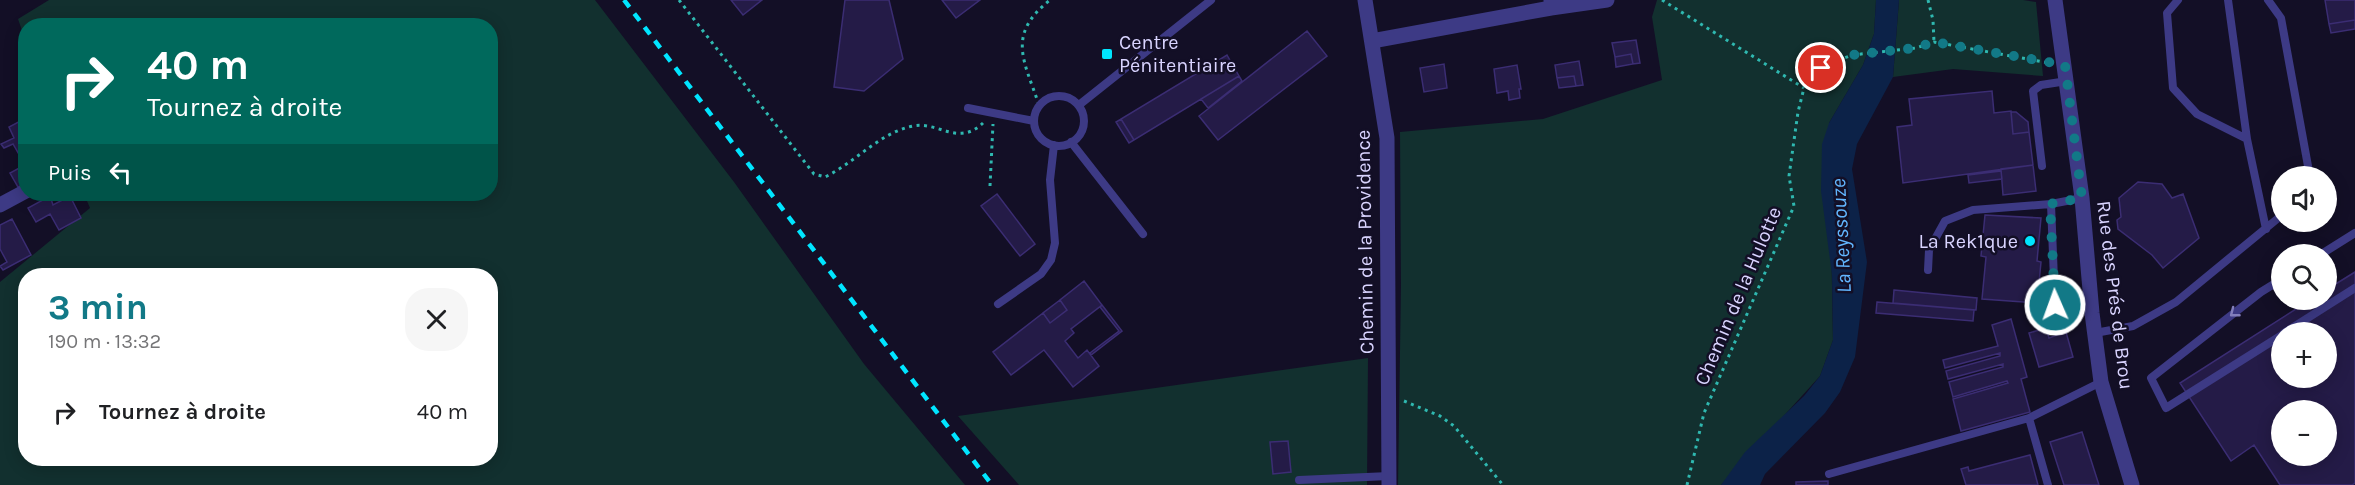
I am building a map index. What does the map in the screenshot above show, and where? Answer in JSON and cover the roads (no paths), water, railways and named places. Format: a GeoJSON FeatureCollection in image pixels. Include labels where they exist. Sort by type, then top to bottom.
{"type":"FeatureCollection","features":[{"type":"Feature","properties":{"kind":"street","name":"Chemin de la Providence"},"geometry":{"type":"LineString","coordinates":[[1365,0],[1387,138],[1389,481]]}},
{"type":"Feature","properties":{"kind":"street"},"geometry":{"type":"LineString","coordinates":[[1372,41],[1551,4],[1607,0]]}},
{"type":"Feature","properties":{"kind":"street","name":"Rue des Prés de Brou"},"geometry":{"type":"LineString","coordinates":[[2055,0],[2082,198],[2102,382],[2132,485]]}},
{"type":"Feature","properties":{"kind":"street"},"geometry":{"type":"LineString","coordinates":[[0,205],[18,195]]}},
{"type":"Feature","properties":{"kind":"lane"},"geometry":{"type":"LineString","coordinates":[[1079,105],[1211,0]]}},
{"type":"Feature","properties":{"kind":"lane"},"geometry":{"type":"LineString","coordinates":[[2178,0],[2167,12],[2173,88],[2198,114],[2247,139]]}},
{"type":"Feature","properties":{"kind":"lane"},"geometry":{"type":"LineString","coordinates":[[2228,0],[2247,139],[2266,229]]}},
{"type":"Feature","properties":{"kind":"lane"},"geometry":{"type":"LineString","coordinates":[[2268,0],[2281,18],[2308,166]]}},
{"type":"Feature","properties":{"kind":"lane"},"geometry":{"type":"LineString","coordinates":[[2042,166],[2033,91],[2041,85],[2067,81]]}},
{"type":"Feature","properties":{"kind":"lane"},"geometry":{"type":"LineString","coordinates":[[1059,95],[1066,96],[1079,105],[1084,121],[1078,137],[1063,146],[1054,146],[1040,137],[1034,121],[1039,105],[1051,96],[1059,95]]}},
{"type":"Feature","properties":{"kind":"lane"},"geometry":{"type":"LineString","coordinates":[[968,108],[1034,121]]}},
{"type":"Feature","properties":{"kind":"lane"},"geometry":{"type":"LineString","coordinates":[[1071,142],[1143,234]]}},
{"type":"Feature","properties":{"kind":"lane"},"geometry":{"type":"LineString","coordinates":[[998,304],[1041,274],[1051,260],[1055,243],[1050,180],[1054,146]]}},
{"type":"Feature","properties":{"kind":"lane"},"geometry":{"type":"LineString","coordinates":[[1928,270],[1929,250],[1945,221],[1974,210],[2050,204],[2082,198]]}},
{"type":"Feature","properties":{"kind":"lane"},"geometry":{"type":"LineString","coordinates":[[2050,204],[2055,305]]}},
{"type":"Feature","properties":{"kind":"lane"},"geometry":{"type":"LineString","coordinates":[[2095,333],[2133,326],[2176,302],[2271,225]]}},
{"type":"Feature","properties":{"kind":"lane"},"geometry":{"type":"LineString","coordinates":[[2337,244],[2355,233]]}},
{"type":"Feature","properties":{"kind":"lane"},"geometry":{"type":"LineString","coordinates":[[2271,286],[2151,378],[2166,408],[2271,342]]}},
{"type":"Feature","properties":{"kind":"lane"},"geometry":{"type":"LineString","coordinates":[[2302,322],[2355,288]]}},
{"type":"Feature","properties":{"kind":"lane"},"geometry":{"type":"LineString","coordinates":[[1829,474],[2029,418],[2102,382]]}},
{"type":"Feature","properties":{"kind":"lane"},"geometry":{"type":"LineString","coordinates":[[2029,418],[2049,485]]}},
{"type":"Feature","properties":{"kind":"lane"},"geometry":{"type":"LineString","coordinates":[[1299,480],[1389,481]]}},
{"type":"Feature","properties":{"kind":"water","name":"La Reyssouze"},"geometry":{"type":"Polygon","coordinates":[[[1876,0],[1899,0],[1893,77],[1857,144],[1852,169],[1867,262],[1855,357],[1840,392],[1825,413],[1765,474],[1760,485],[1721,485],[1745,452],[1804,396],[1820,376],[1833,340],[1832,275],[1821,191],[1822,144],[1829,123],[1863,65],[1874,34],[1876,0]]]}},
{"type":"Feature","properties":{"kind":"railway"},"geometry":{"type":"LineString","coordinates":[[624,0],[992,485]]}},
{"type":"Feature","properties":{"kind":"place","name":"Centre Pénitentiaire"},"geometry":{"type":"Point","coordinates":[1107,54]}},
{"type":"Feature","properties":{"kind":"place","name":"La Rek1que"},"geometry":{"type":"Point","coordinates":[2030,241]}}]}
